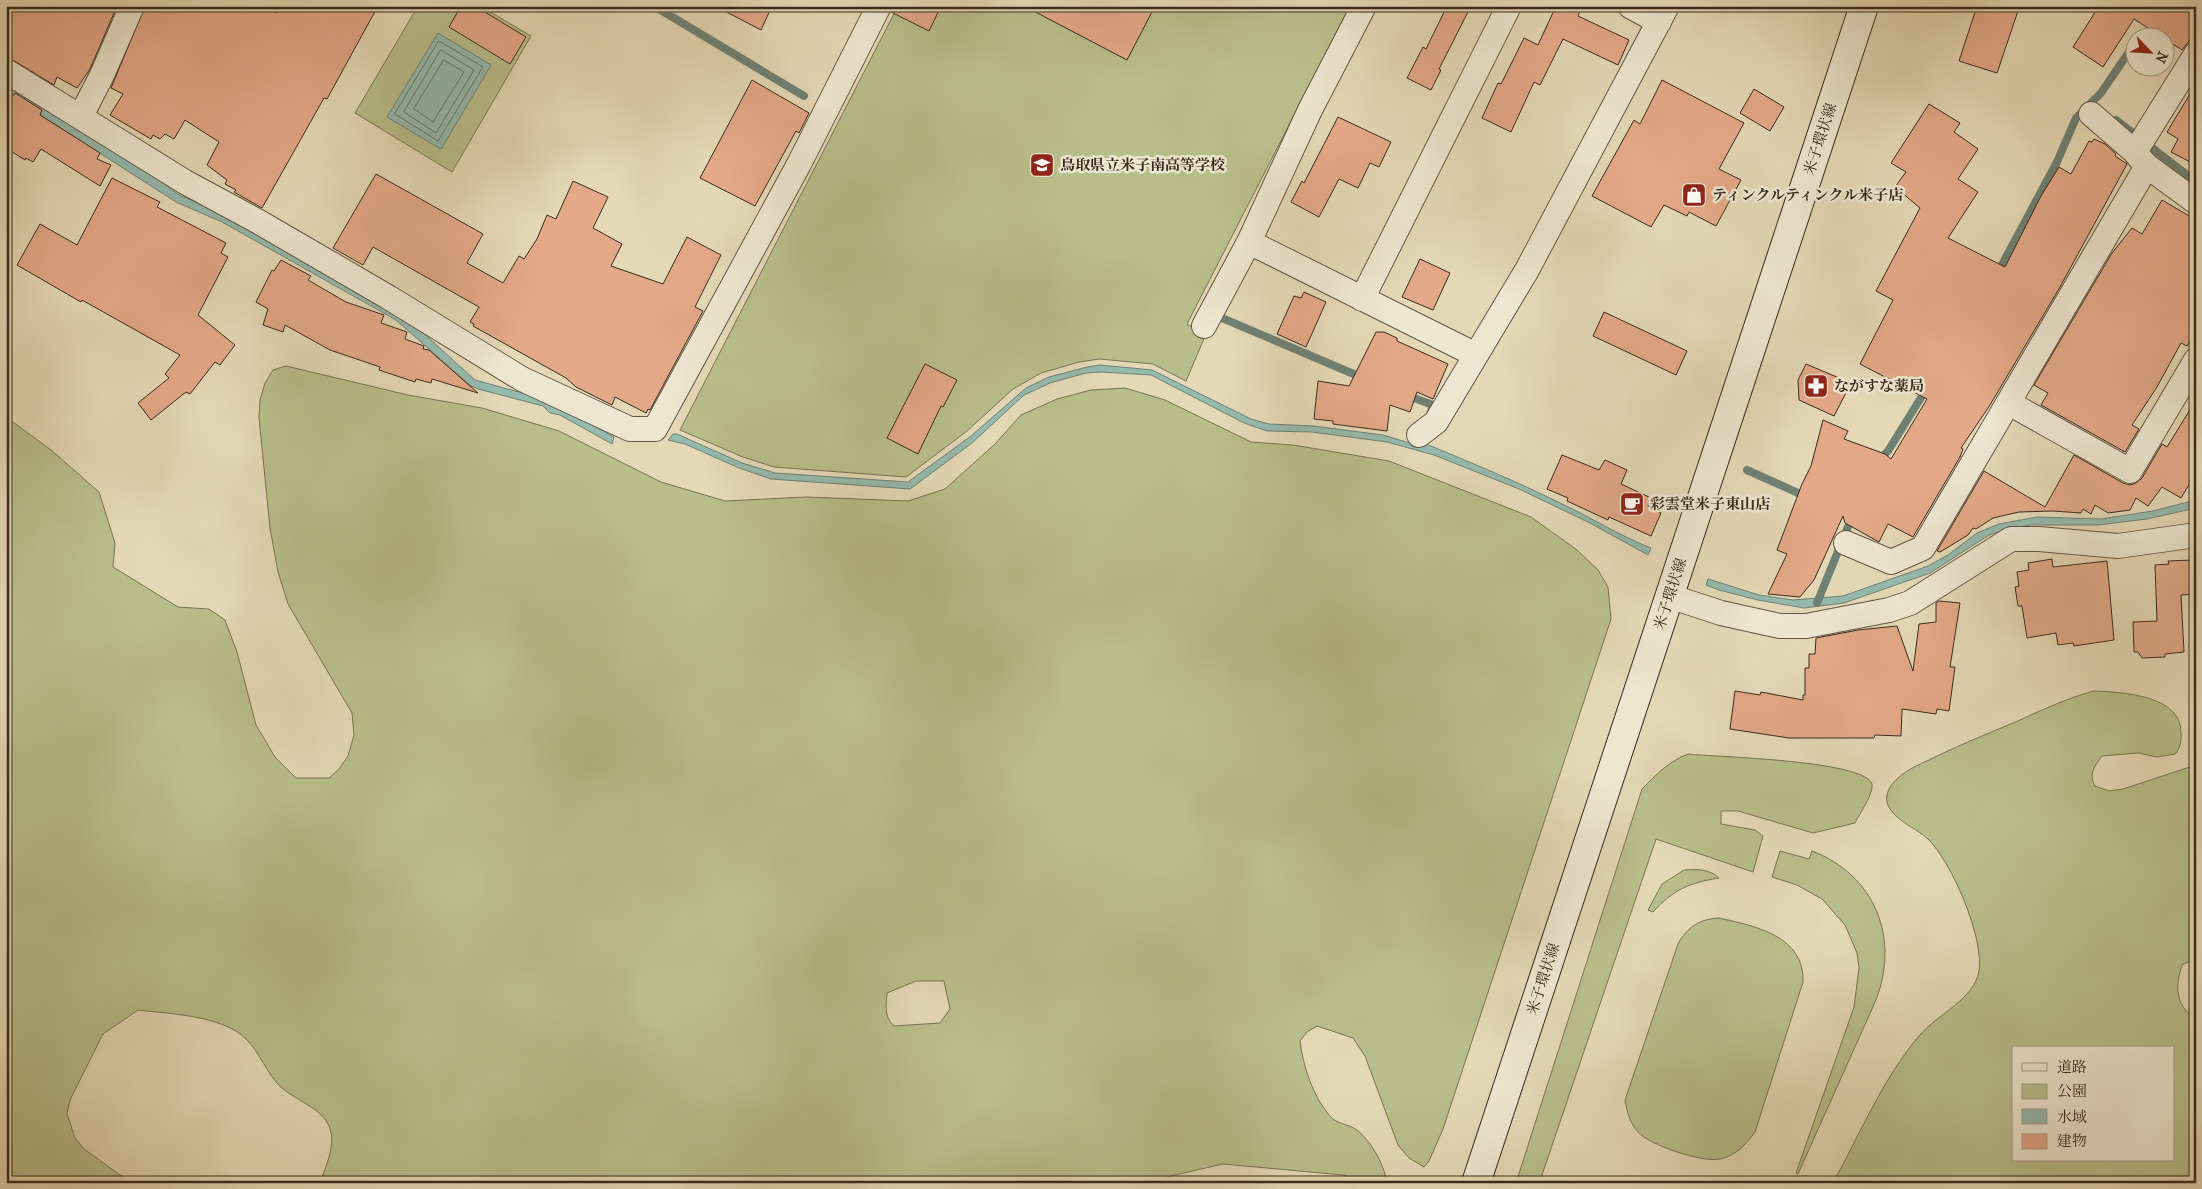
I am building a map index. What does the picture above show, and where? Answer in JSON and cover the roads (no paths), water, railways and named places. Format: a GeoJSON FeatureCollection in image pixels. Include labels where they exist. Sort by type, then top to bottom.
{"type":"FeatureCollection","features":[{"type":"Feature","properties":{"kind":"main road","name":"米子環状線"},"geometry":{"type":"LineString","coordinates":[[1476,1183],[1864,6]]}},
{"type":"Feature","properties":{"kind":"street"},"geometry":{"type":"LineString","coordinates":[[81,116],[102,75],[132,6]]}},
{"type":"Feature","properties":{"kind":"street"},"geometry":{"type":"LineString","coordinates":[[6,71],[185,182],[259,222],[388,297],[522,379],[630,429],[654,429],[799,164],[879,6]]}},
{"type":"Feature","properties":{"kind":"street"},"geometry":{"type":"LineString","coordinates":[[1204,326],[1249,242],[1310,110],[1364,6]]}},
{"type":"Feature","properties":{"kind":"street"},"geometry":{"type":"LineString","coordinates":[[1362,298],[1509,6]]}},
{"type":"Feature","properties":{"kind":"street"},"geometry":{"type":"LineString","coordinates":[[1419,435],[1436,422],[1527,270],[1663,14],[1630,6]]}},
{"type":"Feature","properties":{"kind":"street"},"geometry":{"type":"LineString","coordinates":[[1846,543],[1891,562],[1922,548],[2009,403],[2196,54]]}},
{"type":"Feature","properties":{"kind":"street"},"geometry":{"type":"LineString","coordinates":[[2091,114],[2141,159],[2196,202]]}},
{"type":"Feature","properties":{"kind":"street"},"geometry":{"type":"LineString","coordinates":[[1249,242],[1476,355]]}},
{"type":"Feature","properties":{"kind":"street"},"geometry":{"type":"LineString","coordinates":[[2009,403],[2130,471],[2196,360]]}},
{"type":"Feature","properties":{"kind":"street"},"geometry":{"type":"LineString","coordinates":[[1669,596],[1721,613],[1766,624],[1793,627],[1806,626],[1889,610],[1910,603],[2000,544],[2011,539],[2039,539],[2118,546],[2196,535]]}},
{"type":"Feature","properties":{"kind":"water"},"geometry":{"type":"Polygon","coordinates":[[[438,33],[491,65],[441,149],[387,117],[438,33]]]}},
{"type":"Feature","properties":{"kind":"water"},"geometry":{"type":"Polygon","coordinates":[[[6,86],[155,177],[179,195],[220,212],[412,323],[475,380],[544,399],[614,437],[612,444],[560,415],[550,413],[543,406],[471,386],[396,320],[222,222],[176,202],[6,93],[6,86]]]}},
{"type":"Feature","properties":{"kind":"water"},"geometry":{"type":"Polygon","coordinates":[[[1100,365],[1152,370],[1251,419],[1269,424],[1313,426],[1383,435],[1406,442],[1426,444],[1529,488],[1651,548],[1648,555],[1590,523],[1519,489],[1434,455],[1387,442],[1312,432],[1267,431],[1244,423],[1151,375],[1086,373],[1050,383],[1024,395],[972,443],[910,489],[771,479],[739,468],[685,444],[668,440],[673,434],[677,434],[742,463],[775,473],[908,482],[971,436],[1026,388],[1049,377],[1100,365]]]}},
{"type":"Feature","properties":{"kind":"water"},"geometry":{"type":"Polygon","coordinates":[[[2196,500],[2196,508],[2147,519],[2098,525],[2030,525],[2008,529],[1989,535],[1930,573],[1844,603],[1804,608],[1758,600],[1706,585],[1708,579],[1759,595],[1793,600],[1843,596],[1928,566],[1948,555],[1977,533],[1999,524],[2037,517],[2101,519],[2153,511],[2196,500]]]}},
{"type":"Feature","properties":{"kind":"waterway"},"geometry":{"type":"LineString","coordinates":[[654,6],[804,96]]}},
{"type":"Feature","properties":{"kind":"waterway"},"geometry":{"type":"LineString","coordinates":[[1997,274],[2057,162],[2076,118],[2101,93],[2124,59]]}},
{"type":"Feature","properties":{"kind":"waterway"},"geometry":{"type":"LineString","coordinates":[[2116,120],[2196,182]]}},
{"type":"Feature","properties":{"kind":"waterway"},"geometry":{"type":"LineString","coordinates":[[1222,318],[1363,378]]}},
{"type":"Feature","properties":{"kind":"waterway"},"geometry":{"type":"LineString","coordinates":[[1879,460],[1888,451],[1927,388]]}},
{"type":"Feature","properties":{"kind":"waterway"},"geometry":{"type":"LineString","coordinates":[[1406,395],[1433,405],[1430,415]]}},
{"type":"Feature","properties":{"kind":"waterway"},"geometry":{"type":"LineString","coordinates":[[1747,470],[1807,497]]}},
{"type":"Feature","properties":{"kind":"waterway"},"geometry":{"type":"LineString","coordinates":[[1817,603],[1852,517]]}},
{"type":"Feature","properties":{"kind":"place","name":"鳥取県立米子南高等学校"},"geometry":{"type":"Point","coordinates":[1042,165]}},
{"type":"Feature","properties":{"kind":"place","name":"ティンクルティンクル米子店"},"geometry":{"type":"Point","coordinates":[1694,195]}},
{"type":"Feature","properties":{"kind":"place","name":"ながすな薬局"},"geometry":{"type":"Point","coordinates":[1816,386]}},
{"type":"Feature","properties":{"kind":"place","name":"彩雲堂米子東山店"},"geometry":{"type":"Point","coordinates":[1632,504]}}]}
